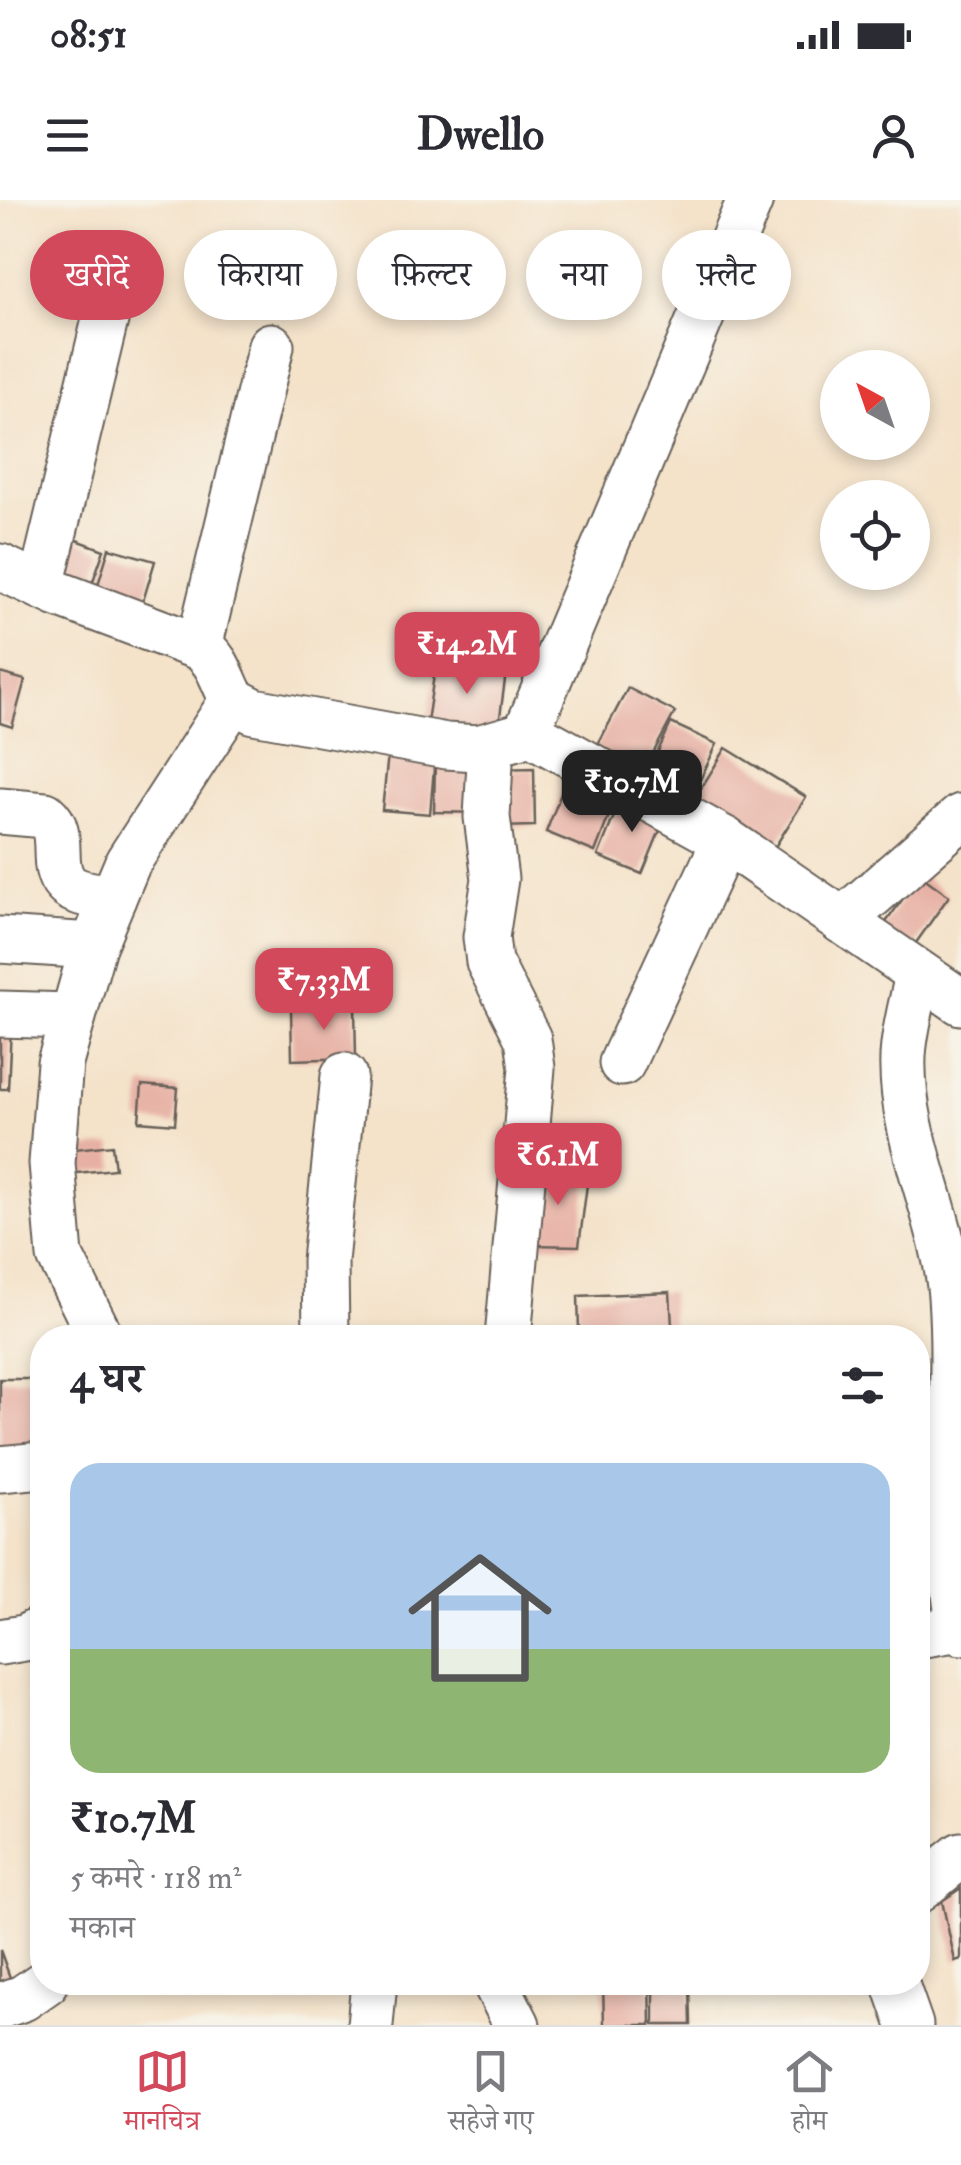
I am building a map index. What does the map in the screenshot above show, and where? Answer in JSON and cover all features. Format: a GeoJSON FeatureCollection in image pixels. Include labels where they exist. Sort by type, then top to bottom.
{"type":"FeatureCollection","features":[{"type":"Feature","properties":{"kind":"street"},"geometry":{"type":"LineString","coordinates":[[509,1325],[532,1068],[528,1038],[489,962],[486,938],[495,879],[488,817],[509,738],[742,205]]}},
{"type":"Feature","properties":{"kind":"street"},"geometry":{"type":"LineString","coordinates":[[41,586],[105,320]]}},
{"type":"Feature","properties":{"kind":"street"},"geometry":{"type":"LineString","coordinates":[[199,647],[271,346]]}},
{"type":"Feature","properties":{"kind":"street"},"geometry":{"type":"LineString","coordinates":[[0,567],[210,653],[233,700],[254,710],[446,746],[509,738],[726,840],[961,1002]]}},
{"type":"Feature","properties":{"kind":"street"},"geometry":{"type":"LineString","coordinates":[[94,1325],[60,1256],[52,1163],[60,1062],[93,946],[128,862],[233,700]]}},
{"type":"Feature","properties":{"kind":"street"},"geometry":{"type":"LineString","coordinates":[[0,811],[45,815],[56,829],[60,873],[66,884],[77,891],[113,898]]}},
{"type":"Feature","properties":{"kind":"street"},"geometry":{"type":"LineString","coordinates":[[842,921],[961,817]]}},
{"type":"Feature","properties":{"kind":"street"},"geometry":{"type":"LineString","coordinates":[[622,1062],[726,840]]}},
{"type":"Feature","properties":{"kind":"street"},"geometry":{"type":"LineString","coordinates":[[0,940],[93,946]]}},
{"type":"Feature","properties":{"kind":"street"},"geometry":{"type":"LineString","coordinates":[[918,974],[903,1057],[910,1118],[954,1274],[957,1428],[951,1536],[960,1630],[930,1634]]}},
{"type":"Feature","properties":{"kind":"street"},"geometry":{"type":"LineString","coordinates":[[0,1014],[72,1016]]}},
{"type":"Feature","properties":{"kind":"street"},"geometry":{"type":"LineString","coordinates":[[326,1325],[325,1261],[344,1076]]}},
{"type":"Feature","properties":{"kind":"street"},"geometry":{"type":"LineString","coordinates":[[0,1469],[30,1466]]}},
{"type":"Feature","properties":{"kind":"street"},"geometry":{"type":"LineString","coordinates":[[0,1642],[30,1635]]}},
{"type":"Feature","properties":{"kind":"street"},"geometry":{"type":"LineString","coordinates":[[930,1881],[961,1856]]}},
{"type":"Feature","properties":{"kind":"street"},"geometry":{"type":"LineString","coordinates":[[370,2025],[373,1995]]}},
{"type":"Feature","properties":{"kind":"street"},"geometry":{"type":"LineString","coordinates":[[502,1995],[517,2025]]}},
{"type":"Feature","properties":{"kind":"street"},"geometry":{"type":"LineString","coordinates":[[900,1995],[910,2025]]}},
{"type":"Feature","properties":{"kind":"building"},"geometry":{"type":"Polygon","coordinates":[[[74,539],[104,550],[88,595],[58,585],[74,539]]]}},
{"type":"Feature","properties":{"kind":"building"},"geometry":{"type":"Polygon","coordinates":[[[109,548],[155,561],[141,608],[95,595],[109,548]]]}},
{"type":"Feature","properties":{"kind":"building"},"geometry":{"type":"Polygon","coordinates":[[[437,655],[507,665],[497,739],[426,729],[437,655]]]}},
{"type":"Feature","properties":{"kind":"building"},"geometry":{"type":"Polygon","coordinates":[[[0,673],[25,680],[12,727],[0,723],[0,673]]]}},
{"type":"Feature","properties":{"kind":"building"},"geometry":{"type":"Polygon","coordinates":[[[628,688],[675,712],[643,772],[596,748],[628,688]]]}},
{"type":"Feature","properties":{"kind":"building"},"geometry":{"type":"Polygon","coordinates":[[[671,723],[717,744],[690,801],[645,780],[671,723]]]}},
{"type":"Feature","properties":{"kind":"building"},"geometry":{"type":"Polygon","coordinates":[[[726,748],[806,797],[775,847],[695,798],[726,748]]]}},
{"type":"Feature","properties":{"kind":"building"},"geometry":{"type":"Polygon","coordinates":[[[388,754],[435,757],[430,814],[382,810],[388,754]]]}},
{"type":"Feature","properties":{"kind":"building"},"geometry":{"type":"Polygon","coordinates":[[[435,760],[485,760],[484,813],[434,812],[435,760]]]}},
{"type":"Feature","properties":{"kind":"building"},"geometry":{"type":"Polygon","coordinates":[[[534,768],[535,826],[498,827],[497,769],[534,768]]]}},
{"type":"Feature","properties":{"kind":"building"},"geometry":{"type":"Polygon","coordinates":[[[571,768],[620,787],[595,852],[546,832],[571,768]]]}},
{"type":"Feature","properties":{"kind":"building"},"geometry":{"type":"Polygon","coordinates":[[[622,796],[667,813],[642,874],[598,856],[622,796]]]}},
{"type":"Feature","properties":{"kind":"building"},"geometry":{"type":"Polygon","coordinates":[[[920,875],[949,896],[906,957],[876,936],[920,875]]]}},
{"type":"Feature","properties":{"kind":"building"},"geometry":{"type":"Polygon","coordinates":[[[355,1006],[356,1058],[292,1060],[291,1008],[355,1006]]]}},
{"type":"Feature","properties":{"kind":"building"},"geometry":{"type":"Polygon","coordinates":[[[0,1028],[11,1028],[8,1089],[0,1089],[0,1028]]]}},
{"type":"Feature","properties":{"kind":"building"},"geometry":{"type":"Polygon","coordinates":[[[142,1085],[178,1088],[175,1124],[139,1121],[142,1085]]]}},
{"type":"Feature","properties":{"kind":"building"},"geometry":{"type":"Polygon","coordinates":[[[112,1145],[115,1169],[67,1174],[65,1150],[112,1145]]]}},
{"type":"Feature","properties":{"kind":"building"},"geometry":{"type":"Polygon","coordinates":[[[536,1168],[588,1177],[579,1246],[531,1245],[536,1168]]]}},
{"type":"Feature","properties":{"kind":"building"},"geometry":{"type":"Polygon","coordinates":[[[670,1292],[672,1325],[579,1325],[578,1296],[670,1292]]]}},
{"type":"Feature","properties":{"kind":"building"},"geometry":{"type":"Polygon","coordinates":[[[0,1379],[30,1379],[30,1460],[0,1460],[0,1379]]]}},
{"type":"Feature","properties":{"kind":"building"},"geometry":{"type":"Polygon","coordinates":[[[961,1888],[961,1959],[955,1961],[942,1901],[961,1888]]]}},
{"type":"Feature","properties":{"kind":"building"},"geometry":{"type":"Polygon","coordinates":[[[0,1950],[17,1997],[0,2002],[0,1950]]]}},
{"type":"Feature","properties":{"kind":"building"},"geometry":{"type":"Polygon","coordinates":[[[603,1995],[650,1995],[651,2025],[604,2025],[603,1995]]]}},
{"type":"Feature","properties":{"kind":"building"},"geometry":{"type":"Polygon","coordinates":[[[654,1995],[690,1995],[691,2025],[654,2025],[654,1995]]]}}]}
